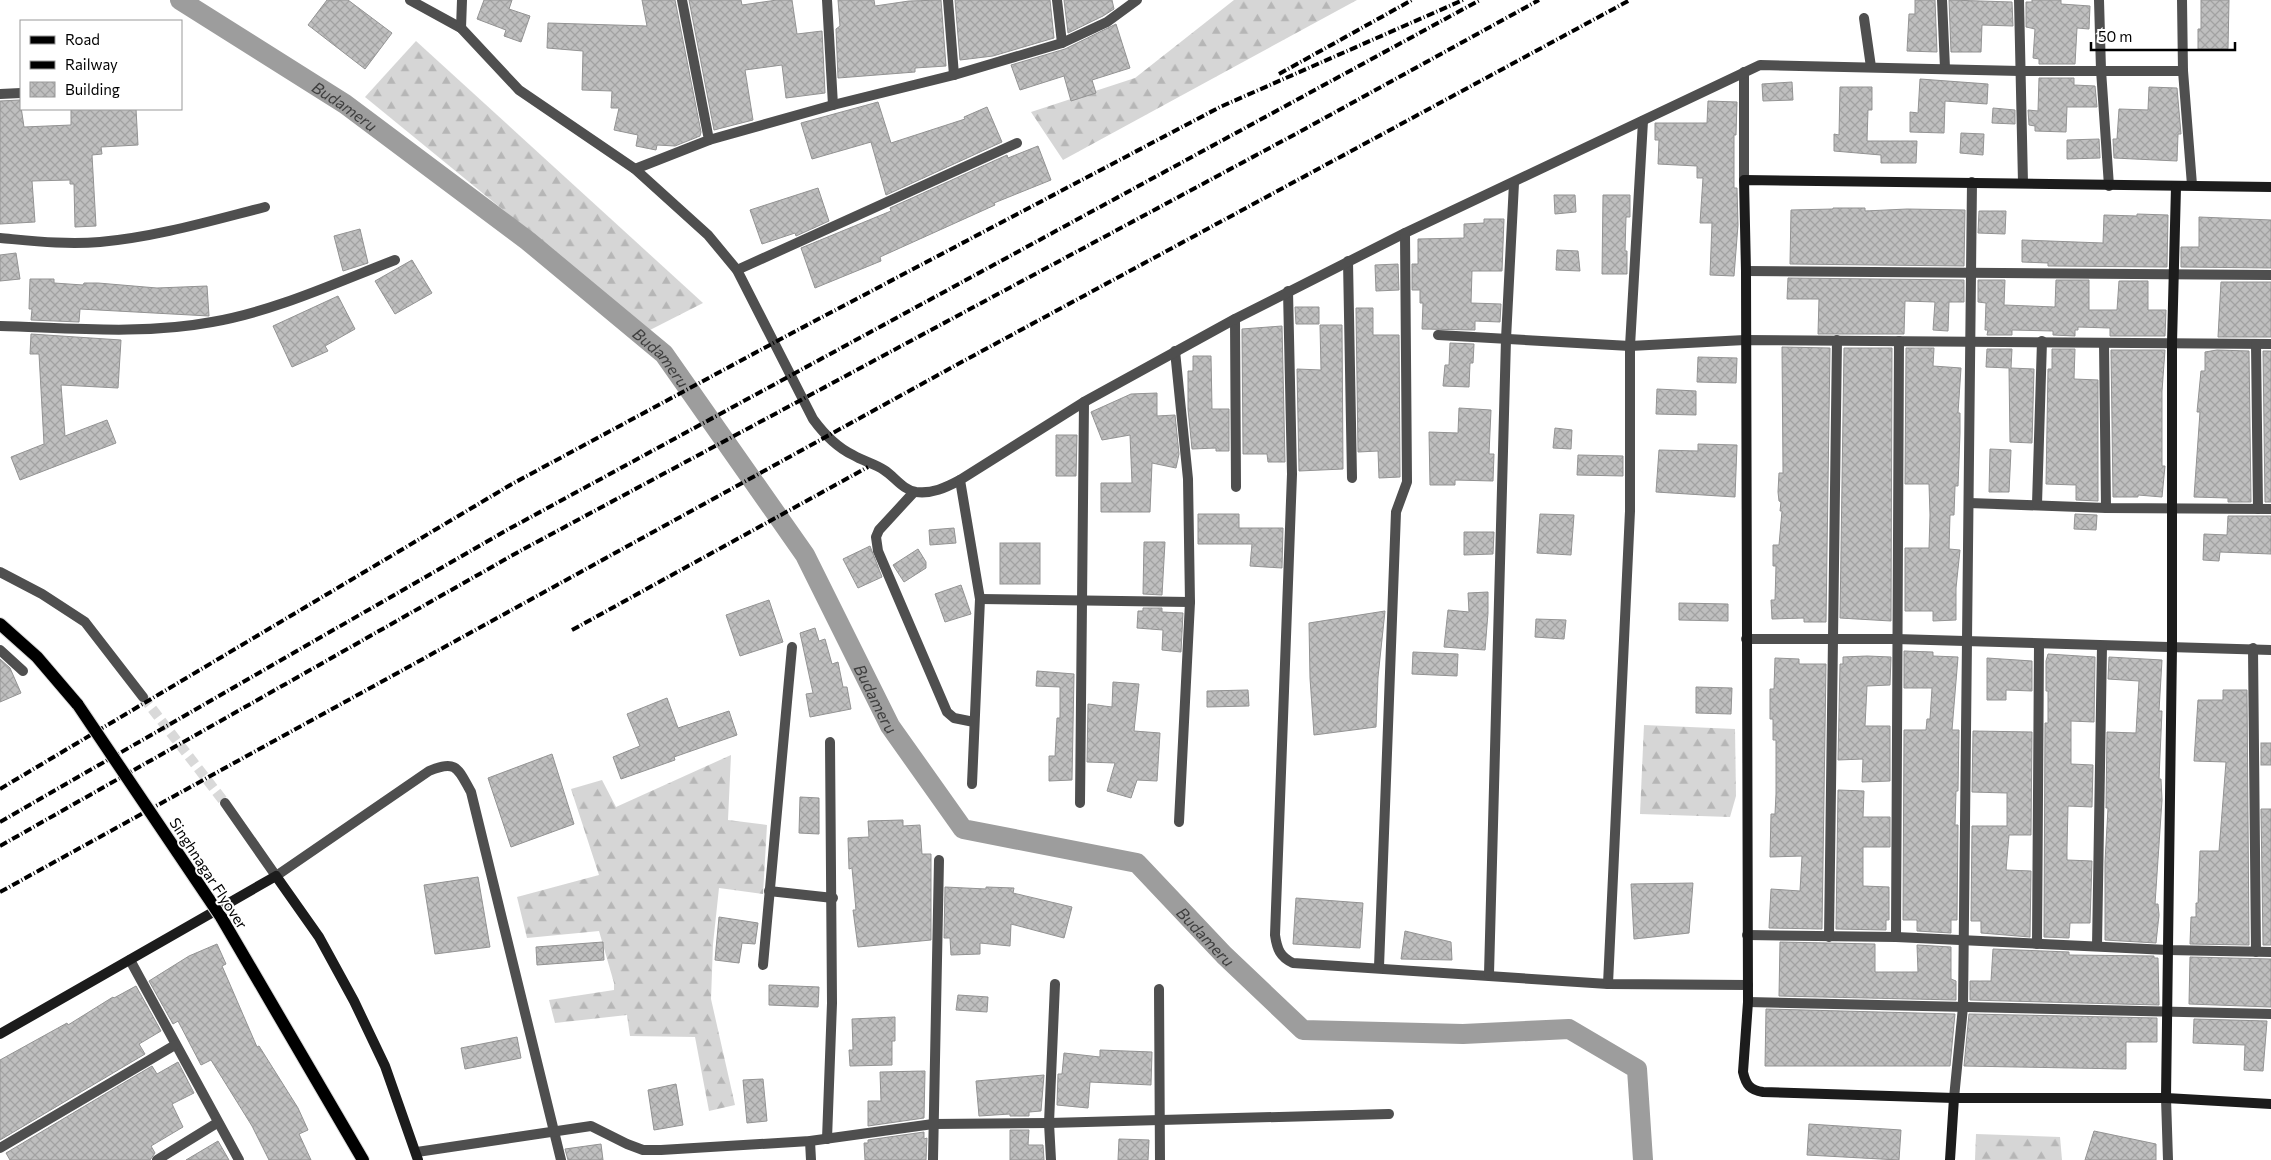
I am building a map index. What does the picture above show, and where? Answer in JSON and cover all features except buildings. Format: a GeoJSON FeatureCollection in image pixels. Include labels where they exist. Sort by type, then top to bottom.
{"type":"FeatureCollection","features":[{"type":"Feature","properties":{"kind":"main road","name":"Singhnagar Flyover"},"geometry":{"type":"LineString","coordinates":[[0,624],[37,658],[78,705],[221,917],[363,1160]]}},
{"type":"Feature","properties":{"kind":"street"},"geometry":{"type":"LineString","coordinates":[[410,0],[461,28],[519,90],[635,170],[708,235],[737,270],[813,419],[823,433],[851,455],[884,469],[906,488],[914,492],[927,493],[942,490],[960,480],[1084,402],[1235,318],[1405,233],[1760,65],[2020,71],[2183,72]]}},
{"type":"Feature","properties":{"kind":"street"},"geometry":{"type":"LineString","coordinates":[[461,28],[462,0]]}},
{"type":"Feature","properties":{"kind":"street"},"geometry":{"type":"LineString","coordinates":[[682,0],[709,140]]}},
{"type":"Feature","properties":{"kind":"street"},"geometry":{"type":"LineString","coordinates":[[827,0],[833,105]]}},
{"type":"Feature","properties":{"kind":"street"},"geometry":{"type":"LineString","coordinates":[[948,0],[954,75]]}},
{"type":"Feature","properties":{"kind":"street"},"geometry":{"type":"LineString","coordinates":[[1057,0],[1062,43]]}},
{"type":"Feature","properties":{"kind":"street"},"geometry":{"type":"LineString","coordinates":[[635,170],[709,140],[833,105],[954,75],[1062,43],[1108,22],[1137,0]]}},
{"type":"Feature","properties":{"kind":"street"},"geometry":{"type":"LineString","coordinates":[[1942,0],[1945,68]]}},
{"type":"Feature","properties":{"kind":"street"},"geometry":{"type":"LineString","coordinates":[[2019,0],[2022,184]]}},
{"type":"Feature","properties":{"kind":"street"},"geometry":{"type":"LineString","coordinates":[[2100,0],[2101,70],[2109,186]]}},
{"type":"Feature","properties":{"kind":"street"},"geometry":{"type":"LineString","coordinates":[[2182,0],[2183,72],[2192,186]]}},
{"type":"Feature","properties":{"kind":"street"},"geometry":{"type":"LineString","coordinates":[[1864,18],[1871,67]]}},
{"type":"Feature","properties":{"kind":"street"},"geometry":{"type":"LineString","coordinates":[[1744,72],[1748,1002],[1743,1072],[1746,1083],[1753,1090],[1954,1098],[2166,1098],[2271,1104]]}},
{"type":"Feature","properties":{"kind":"street"},"geometry":{"type":"LineString","coordinates":[[0,94],[20,93]]}},
{"type":"Feature","properties":{"kind":"street"},"geometry":{"type":"LineString","coordinates":[[1608,984],[1630,511],[1630,346],[1643,121]]}},
{"type":"Feature","properties":{"kind":"street"},"geometry":{"type":"LineString","coordinates":[[737,270],[1017,143]]}},
{"type":"Feature","properties":{"kind":"street"},"geometry":{"type":"LineString","coordinates":[[1744,180],[2271,188]]}},
{"type":"Feature","properties":{"kind":"street"},"geometry":{"type":"LineString","coordinates":[[1950,1160],[1963,1006],[1972,182]]}},
{"type":"Feature","properties":{"kind":"street"},"geometry":{"type":"LineString","coordinates":[[1489,974],[1506,339],[1514,183]]}},
{"type":"Feature","properties":{"kind":"street"},"geometry":{"type":"LineString","coordinates":[[2168,1160],[2166,1098],[2172,647],[2172,343],[2176,187]]}},
{"type":"Feature","properties":{"kind":"street"},"geometry":{"type":"LineString","coordinates":[[0,238],[50,243],[98,242],[134,238],[160,234],[265,207]]}},
{"type":"Feature","properties":{"kind":"street"},"geometry":{"type":"LineString","coordinates":[[1379,967],[1396,512],[1408,482],[1405,233]]}},
{"type":"Feature","properties":{"kind":"street"},"geometry":{"type":"LineString","coordinates":[[0,326],[161,329],[212,322],[259,311],[395,260]]}},
{"type":"Feature","properties":{"kind":"street"},"geometry":{"type":"LineString","coordinates":[[1348,261],[1352,478]]}},
{"type":"Feature","properties":{"kind":"street"},"geometry":{"type":"LineString","coordinates":[[1746,271],[1972,271],[2271,275]]}},
{"type":"Feature","properties":{"kind":"street"},"geometry":{"type":"LineString","coordinates":[[1288,291],[1292,474],[1276,947],[1285,959],[1293,962],[1489,974],[1608,984],[1748,985]]}},
{"type":"Feature","properties":{"kind":"street"},"geometry":{"type":"LineString","coordinates":[[1235,318],[1236,487]]}},
{"type":"Feature","properties":{"kind":"street"},"geometry":{"type":"LineString","coordinates":[[1438,335],[1630,346],[1745,340],[2271,344]]}},
{"type":"Feature","properties":{"kind":"street"},"geometry":{"type":"LineString","coordinates":[[1830,938],[1837,340]]}},
{"type":"Feature","properties":{"kind":"street"},"geometry":{"type":"LineString","coordinates":[[1896,937],[1899,341]]}},
{"type":"Feature","properties":{"kind":"street"},"geometry":{"type":"LineString","coordinates":[[2037,504],[2042,341]]}},
{"type":"Feature","properties":{"kind":"street"},"geometry":{"type":"LineString","coordinates":[[2104,343],[2106,508]]}},
{"type":"Feature","properties":{"kind":"street"},"geometry":{"type":"LineString","coordinates":[[2256,344],[2258,509]]}},
{"type":"Feature","properties":{"kind":"street"},"geometry":{"type":"LineString","coordinates":[[1175,350],[1188,479],[1190,602],[1179,822]]}},
{"type":"Feature","properties":{"kind":"street"},"geometry":{"type":"LineString","coordinates":[[1080,803],[1084,402]]}},
{"type":"Feature","properties":{"kind":"street"},"geometry":{"type":"LineString","coordinates":[[960,480],[980,599],[972,784]]}},
{"type":"Feature","properties":{"kind":"street"},"geometry":{"type":"LineString","coordinates":[[914,492],[879,530],[876,537],[878,551],[947,712],[954,718],[974,722]]}},
{"type":"Feature","properties":{"kind":"street"},"geometry":{"type":"LineString","coordinates":[[1969,503],[2106,508],[2271,509]]}},
{"type":"Feature","properties":{"kind":"street"},"geometry":{"type":"LineString","coordinates":[[0,572],[42,594],[85,622],[143,697]]}},
{"type":"Feature","properties":{"kind":"street"},"geometry":{"type":"LineString","coordinates":[[980,599],[1190,602]]}},
{"type":"Feature","properties":{"kind":"street"},"geometry":{"type":"LineString","coordinates":[[1746,640],[1896,640],[2039,645],[2253,648],[2271,650]]}},
{"type":"Feature","properties":{"kind":"street"},"geometry":{"type":"LineString","coordinates":[[2037,944],[2039,645]]}},
{"type":"Feature","properties":{"kind":"street"},"geometry":{"type":"LineString","coordinates":[[2097,946],[2102,646]]}},
{"type":"Feature","properties":{"kind":"street"},"geometry":{"type":"LineString","coordinates":[[763,966],[792,647]]}},
{"type":"Feature","properties":{"kind":"street"},"geometry":{"type":"LineString","coordinates":[[2253,648],[2256,952]]}},
{"type":"Feature","properties":{"kind":"street"},"geometry":{"type":"LineString","coordinates":[[0,650],[23,671]]}},
{"type":"Feature","properties":{"kind":"street"},"geometry":{"type":"LineString","coordinates":[[827,1139],[832,1003],[833,898],[830,742]]}},
{"type":"Feature","properties":{"kind":"street"},"geometry":{"type":"LineString","coordinates":[[0,1034],[276,876],[429,771],[444,765],[452,766],[460,773],[471,792],[561,1160]]}},
{"type":"Feature","properties":{"kind":"street"},"geometry":{"type":"LineString","coordinates":[[225,803],[319,937],[354,1001],[384,1066],[417,1156],[591,1126],[642,1150],[810,1141],[932,1124],[1049,1123],[1389,1114]]}},
{"type":"Feature","properties":{"kind":"street"},"geometry":{"type":"LineString","coordinates":[[933,1160],[932,1124],[939,860]]}},
{"type":"Feature","properties":{"kind":"street"},"geometry":{"type":"LineString","coordinates":[[770,891],[833,898]]}},
{"type":"Feature","properties":{"kind":"street"},"geometry":{"type":"LineString","coordinates":[[1747,935],[1830,938],[1896,937],[2168,950],[2271,952]]}},
{"type":"Feature","properties":{"kind":"street"},"geometry":{"type":"LineString","coordinates":[[130,960],[217,1123],[239,1160]]}},
{"type":"Feature","properties":{"kind":"street"},"geometry":{"type":"LineString","coordinates":[[1051,1160],[1049,1123],[1056,984]]}},
{"type":"Feature","properties":{"kind":"street"},"geometry":{"type":"LineString","coordinates":[[1159,989],[1160,1160]]}},
{"type":"Feature","properties":{"kind":"street"},"geometry":{"type":"LineString","coordinates":[[1748,1002],[2271,1014]]}},
{"type":"Feature","properties":{"kind":"street"},"geometry":{"type":"LineString","coordinates":[[0,1148],[175,1045]]}},
{"type":"Feature","properties":{"kind":"street"},"geometry":{"type":"LineString","coordinates":[[157,1160],[217,1123]]}},
{"type":"Feature","properties":{"kind":"street"},"geometry":{"type":"LineString","coordinates":[[810,1141],[811,1160]]}},
{"type":"Feature","properties":{"kind":"street"},"geometry":{"type":"LineString","coordinates":[[685,1148],[686,1160]]}},
{"type":"Feature","properties":{"kind":"green space"},"geometry":{"type":"Polygon","coordinates":[[[1234,0],[1357,0],[1063,160],[1031,112],[1135,78],[1234,0]]]}},
{"type":"Feature","properties":{"kind":"green space"},"geometry":{"type":"Polygon","coordinates":[[[416,41],[703,303],[650,330],[365,97],[416,41]]]}},
{"type":"Feature","properties":{"kind":"green space"},"geometry":{"type":"Polygon","coordinates":[[[1644,725],[1735,729],[1736,796],[1730,817],[1640,814],[1644,725]]]}},
{"type":"Feature","properties":{"kind":"green space"},"geometry":{"type":"Polygon","coordinates":[[[731,755],[728,820],[767,825],[763,894],[719,888],[713,944],[711,999],[735,1105],[709,1111],[695,1037],[630,1036],[627,1015],[555,1023],[549,1000],[614,990],[614,983],[599,931],[527,938],[517,897],[599,875],[571,789],[602,780],[616,807],[731,755]]]}},
{"type":"Feature","properties":{"kind":"green space"},"geometry":{"type":"Polygon","coordinates":[[[1976,1134],[2060,1137],[2062,1160],[1975,1160],[1976,1134]]]}},
{"type":"Feature","properties":{"kind":"waterway","name":"Budameru"},"geometry":{"type":"LineString","coordinates":[[180,0],[345,104],[528,241],[664,354],[805,555],[890,726],[963,829],[1137,863],[1224,955],[1303,1030],[1463,1034],[1569,1029],[1637,1069],[1643,1160]]}},
{"type":"Feature","properties":{"kind":"tunnel"},"geometry":{"type":"LineString","coordinates":[[143,697],[225,803]]}},
{"type":"Feature","properties":{"kind":"railway"},"geometry":{"type":"LineString","coordinates":[[1279,74],[1412,0]]}},
{"type":"Feature","properties":{"kind":"railway"},"geometry":{"type":"LineString","coordinates":[[0,789],[512,484],[792,333],[1220,107],[1463,0]]}},
{"type":"Feature","properties":{"kind":"railway"},"geometry":{"type":"LineString","coordinates":[[0,822],[507,530],[1480,0]]}},
{"type":"Feature","properties":{"kind":"railway"},"geometry":{"type":"LineString","coordinates":[[0,846],[520,551],[1303,130],[1539,0]]}},
{"type":"Feature","properties":{"kind":"railway"},"geometry":{"type":"LineString","coordinates":[[0,892],[958,364],[1630,0]]}},
{"type":"Feature","properties":{"kind":"railway"},"geometry":{"type":"LineString","coordinates":[[572,630],[868,467]]}}]}
